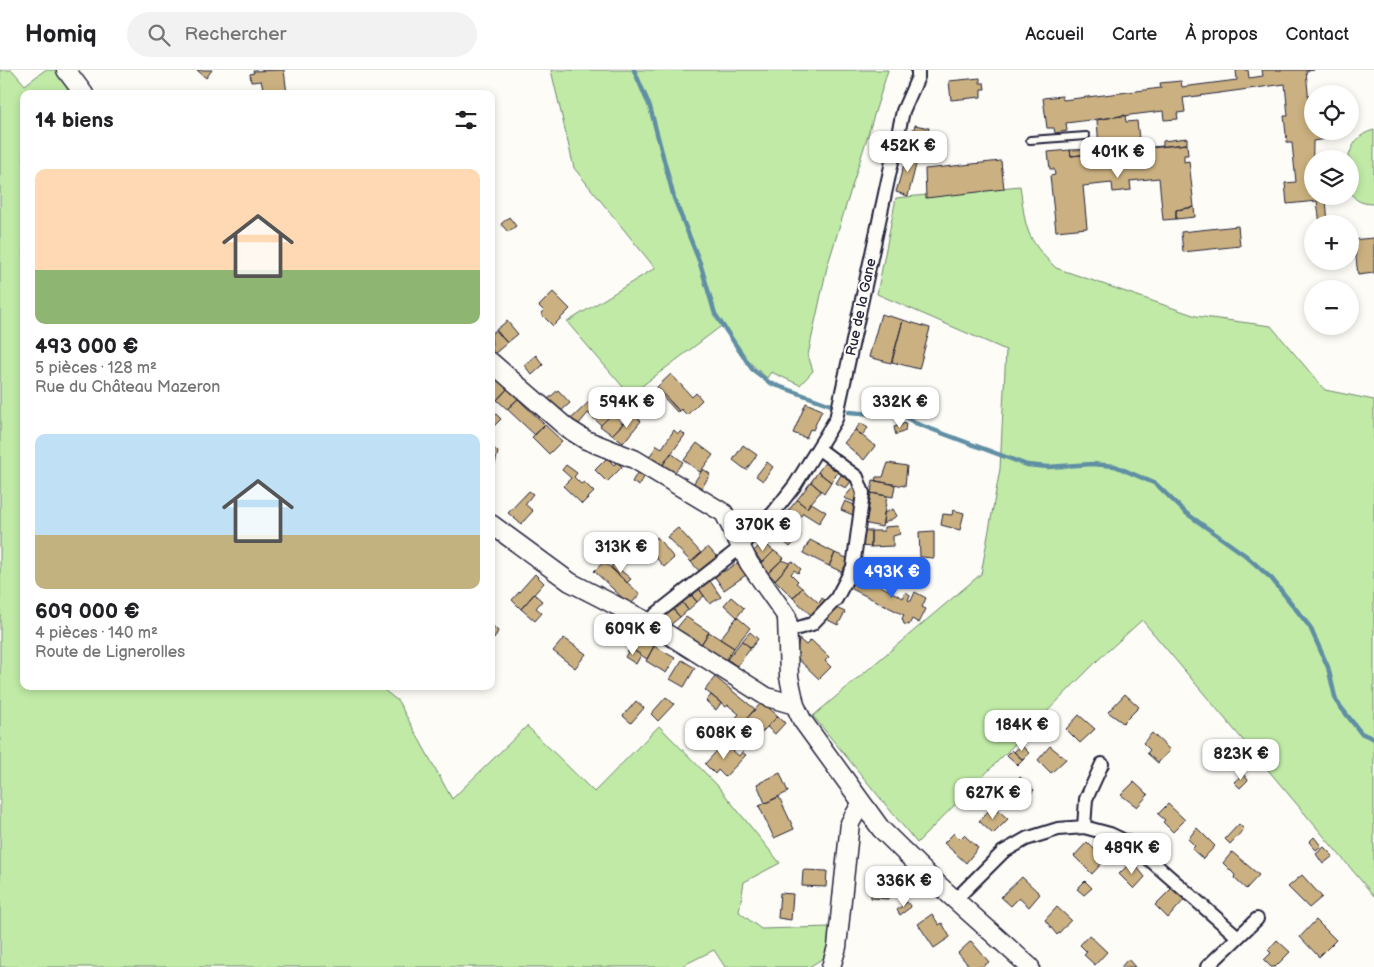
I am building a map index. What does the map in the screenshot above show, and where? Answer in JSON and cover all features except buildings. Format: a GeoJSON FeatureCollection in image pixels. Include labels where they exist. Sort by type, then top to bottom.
{"type":"FeatureCollection","features":[{"type":"Feature","properties":{"kind":"street"},"geometry":{"type":"LineString","coordinates":[[66,70],[81,90]]}},
{"type":"Feature","properties":{"kind":"street"},"geometry":{"type":"LineString","coordinates":[[918,73],[931,70]]}},
{"type":"Feature","properties":{"kind":"street","name":"Rue de la Gane"},"geometry":{"type":"LineString","coordinates":[[650,623],[656,614],[741,547],[774,512],[796,485],[836,419],[903,112],[918,73]]}},
{"type":"Feature","properties":{"kind":"street"},"geometry":{"type":"LineString","coordinates":[[495,365],[567,428],[586,440],[634,459],[724,512],[741,547],[787,617],[786,654],[795,705],[802,720],[861,804],[881,829],[955,900],[1030,967]]}},
{"type":"Feature","properties":{"kind":"street"},"geometry":{"type":"LineString","coordinates":[[788,631],[812,624],[836,599],[853,567],[863,492],[857,477],[819,449]]}},
{"type":"Feature","properties":{"kind":"street"},"geometry":{"type":"LineString","coordinates":[[495,527],[570,582],[650,623],[767,697],[795,705]]}},
{"type":"Feature","properties":{"kind":"street"},"geometry":{"type":"LineString","coordinates":[[1084,827],[1086,799],[1102,764]]}},
{"type":"Feature","properties":{"kind":"street"},"geometry":{"type":"LineString","coordinates":[[831,967],[837,947],[850,823],[861,804]]}},
{"type":"Feature","properties":{"kind":"street"},"geometry":{"type":"LineString","coordinates":[[955,900],[1003,852],[1026,839],[1058,829],[1084,827],[1110,834],[1132,845],[1238,937]]}},
{"type":"Feature","properties":{"kind":"street"},"geometry":{"type":"LineString","coordinates":[[1207,967],[1257,919]]}},
{"type":"Feature","properties":{"kind":"lane"},"geometry":{"type":"LineString","coordinates":[[1030,140],[1086,136]]}},
{"type":"Feature","properties":{"kind":"green space"},"geometry":{"type":"Polygon","coordinates":[[[0,70],[12,70],[25,85],[45,70],[56,70],[70,90],[20,90],[20,690],[384,690],[398,701],[452,799],[527,726],[594,792],[659,726],[717,785],[780,863],[744,882],[739,912],[761,929],[831,927],[827,956],[809,967],[725,967],[714,950],[680,967],[0,967],[0,70]]]}},
{"type":"Feature","properties":{"kind":"green space"},"geometry":{"type":"Polygon","coordinates":[[[551,70],[888,70],[827,267],[808,355],[813,371],[800,385],[771,372],[767,378],[738,352],[724,324],[630,395],[567,322],[655,268],[574,168],[551,70]]]}},
{"type":"Feature","properties":{"kind":"green space"},"geometry":{"type":"Polygon","coordinates":[[[1374,130],[1374,204],[1359,201],[1359,150],[1352,150],[1356,140],[1359,140],[1359,138],[1374,130]]]}},
{"type":"Feature","properties":{"kind":"green space"},"geometry":{"type":"Polygon","coordinates":[[[1020,186],[1028,231],[1038,248],[1056,268],[1196,316],[1271,326],[1325,390],[1374,400],[1374,896],[1142,620],[1098,660],[917,843],[813,716],[981,574],[1000,469],[1006,350],[877,294],[896,198],[1020,186]]]}},
{"type":"Feature","properties":{"kind":"waterway"},"geometry":{"type":"LineString","coordinates":[[634,70],[650,107],[674,198],[700,263],[715,314],[752,369],[770,383],[831,405]]}},
{"type":"Feature","properties":{"kind":"waterway"},"geometry":{"type":"LineString","coordinates":[[849,412],[906,417],[915,423],[1027,465],[1048,467],[1092,464],[1115,466],[1156,484],[1186,513],[1245,555],[1272,579],[1310,627],[1328,667],[1336,701],[1361,733],[1374,739]]}}]}
